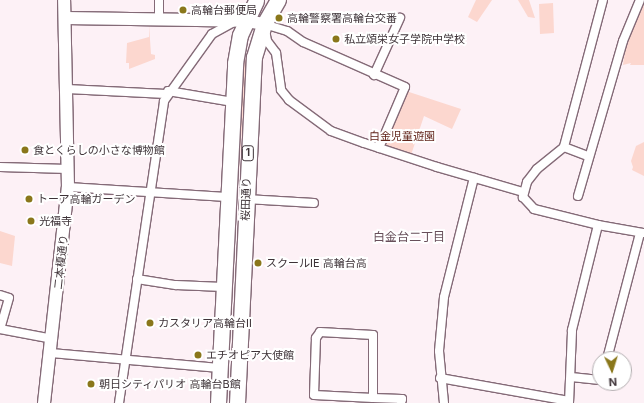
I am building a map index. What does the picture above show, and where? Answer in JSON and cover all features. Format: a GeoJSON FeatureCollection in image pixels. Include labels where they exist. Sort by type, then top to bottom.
{"type":"FeatureCollection","features":[{"type":"Feature","properties":{"kind":"highway","name":"桜田通り"},"geometry":{"type":"LineString","coordinates":[[218,403],[227,197],[236,53],[241,21],[256,0]]}},
{"type":"Feature","properties":{"kind":"highway","name":"桜田通り"},"geometry":{"type":"LineString","coordinates":[[237,403],[254,57],[264,24],[278,0]]}},
{"type":"Feature","properties":{"kind":"street","name":"二本榎通り"},"geometry":{"type":"LineString","coordinates":[[44,403],[51,353],[68,187],[64,0]]}},
{"type":"Feature","properties":{"kind":"street"},"geometry":{"type":"LineString","coordinates":[[158,20],[159,0]]}},
{"type":"Feature","properties":{"kind":"street"},"geometry":{"type":"LineString","coordinates":[[603,0],[564,147],[537,169],[523,192],[523,197],[534,209],[598,225],[642,233],[609,351]]}},
{"type":"Feature","properties":{"kind":"street"},"geometry":{"type":"LineString","coordinates":[[578,196],[588,156],[623,41],[640,0]]}},
{"type":"Feature","properties":{"kind":"street"},"geometry":{"type":"LineString","coordinates":[[65,18],[241,21],[264,24],[287,30],[303,42],[374,75],[405,87],[379,148]]}},
{"type":"Feature","properties":{"kind":"street"},"geometry":{"type":"LineString","coordinates":[[374,75],[400,18]]}},
{"type":"Feature","properties":{"kind":"street"},"geometry":{"type":"LineString","coordinates":[[119,403],[124,360],[150,192],[167,93],[212,34],[241,21]]}},
{"type":"Feature","properties":{"kind":"street"},"geometry":{"type":"LineString","coordinates":[[264,24],[267,41],[276,53],[279,85],[286,97],[331,131],[379,148],[523,192]]}},
{"type":"Feature","properties":{"kind":"street"},"geometry":{"type":"LineString","coordinates":[[67,89],[167,93],[233,102]]}},
{"type":"Feature","properties":{"kind":"street"},"geometry":{"type":"LineString","coordinates":[[564,147],[588,156]]}},
{"type":"Feature","properties":{"kind":"street"},"geometry":{"type":"LineString","coordinates":[[0,167],[68,169]]}},
{"type":"Feature","properties":{"kind":"street"},"geometry":{"type":"LineString","coordinates":[[444,403],[440,378],[439,332],[444,297],[474,178]]}},
{"type":"Feature","properties":{"kind":"street"},"geometry":{"type":"LineString","coordinates":[[68,187],[227,197]]}},
{"type":"Feature","properties":{"kind":"street"},"geometry":{"type":"LineString","coordinates":[[246,199],[314,203]]}},
{"type":"Feature","properties":{"kind":"street"},"geometry":{"type":"LineString","coordinates":[[440,378],[569,402],[572,330],[598,225]]}},
{"type":"Feature","properties":{"kind":"street"},"geometry":{"type":"LineString","coordinates":[[137,279],[176,285],[223,287]]}},
{"type":"Feature","properties":{"kind":"street"},"geometry":{"type":"LineString","coordinates":[[0,295],[10,298],[0,329],[52,339]]}},
{"type":"Feature","properties":{"kind":"street"},"geometry":{"type":"LineString","coordinates":[[373,398],[372,335],[320,332],[317,336],[314,399],[402,399],[402,403]]}},
{"type":"Feature","properties":{"kind":"street"},"geometry":{"type":"LineString","coordinates":[[51,353],[219,368]]}},
{"type":"Feature","properties":{"kind":"street"},"geometry":{"type":"LineString","coordinates":[[571,377],[592,379]]}},
{"type":"Feature","properties":{"kind":"green space"},"geometry":{"type":"Polygon","coordinates":[[[476,0],[492,0],[477,22],[468,17],[476,0]]]}},
{"type":"Feature","properties":{"kind":"green space"},"geometry":{"type":"Polygon","coordinates":[[[518,0],[529,0],[535,18],[528,17],[518,0]]]}},
{"type":"Feature","properties":{"kind":"green space"},"geometry":{"type":"Polygon","coordinates":[[[644,0],[644,65],[630,65],[631,63],[623,65],[626,44],[644,0]]]}},
{"type":"Feature","properties":{"kind":"green space"},"geometry":{"type":"Polygon","coordinates":[[[553,3],[554,33],[540,34],[539,4],[553,3]]]}},
{"type":"Feature","properties":{"kind":"green space"},"geometry":{"type":"Polygon","coordinates":[[[149,25],[151,54],[155,55],[155,59],[129,69],[129,63],[126,63],[127,43],[149,37],[149,25]]]}},
{"type":"Feature","properties":{"kind":"green space"},"geometry":{"type":"Polygon","coordinates":[[[243,59],[247,60],[238,170],[243,59]]]}},
{"type":"Feature","properties":{"kind":"green space","name":"白金児童遊園"},"geometry":{"type":"Polygon","coordinates":[[[406,91],[461,109],[452,129],[424,116],[411,155],[385,147],[383,143],[406,91]]]}},
{"type":"Feature","properties":{"kind":"green space"},"geometry":{"type":"Polygon","coordinates":[[[644,142],[644,176],[632,170],[633,167],[631,161],[636,146],[644,142]]]}},
{"type":"Feature","properties":{"kind":"green space"},"geometry":{"type":"Polygon","coordinates":[[[0,231],[15,236],[12,266],[0,263],[0,231]]]}},
{"type":"Feature","properties":{"kind":"place","name":"高輪台郵便局"},"geometry":{"type":"Point","coordinates":[183,10]}},
{"type":"Feature","properties":{"kind":"place","name":"高輪警察署高輪台交番"},"geometry":{"type":"Point","coordinates":[279,18]}},
{"type":"Feature","properties":{"kind":"place","name":"私立頌栄女子学院中学校"},"geometry":{"type":"Point","coordinates":[336,39]}},
{"type":"Feature","properties":{"kind":"place","name":"食とくらしの小さな博物館"},"geometry":{"type":"Point","coordinates":[25,150]}},
{"type":"Feature","properties":{"kind":"place","name":"トーア高輪ガーデン"},"geometry":{"type":"Point","coordinates":[29,199]}},
{"type":"Feature","properties":{"kind":"place","name":"光福寺"},"geometry":{"type":"Point","coordinates":[31,221]}},
{"type":"Feature","properties":{"kind":"place","name":"スクールIE 高輪台高"},"geometry":{"type":"Point","coordinates":[258,263]}},
{"type":"Feature","properties":{"kind":"place","name":"カスタリア高輪台Ⅱ"},"geometry":{"type":"Point","coordinates":[150,323]}},
{"type":"Feature","properties":{"kind":"place","name":"エチオピア大使館"},"geometry":{"type":"Point","coordinates":[198,355]}},
{"type":"Feature","properties":{"kind":"place","name":"朝日シティパリオ 高輪台B館"},"geometry":{"type":"Point","coordinates":[91,384]}},
{"type":"Feature","properties":{"kind":"district","name":"白金台二丁目"},"geometry":{"type":"Point","coordinates":[409,237]}}]}
